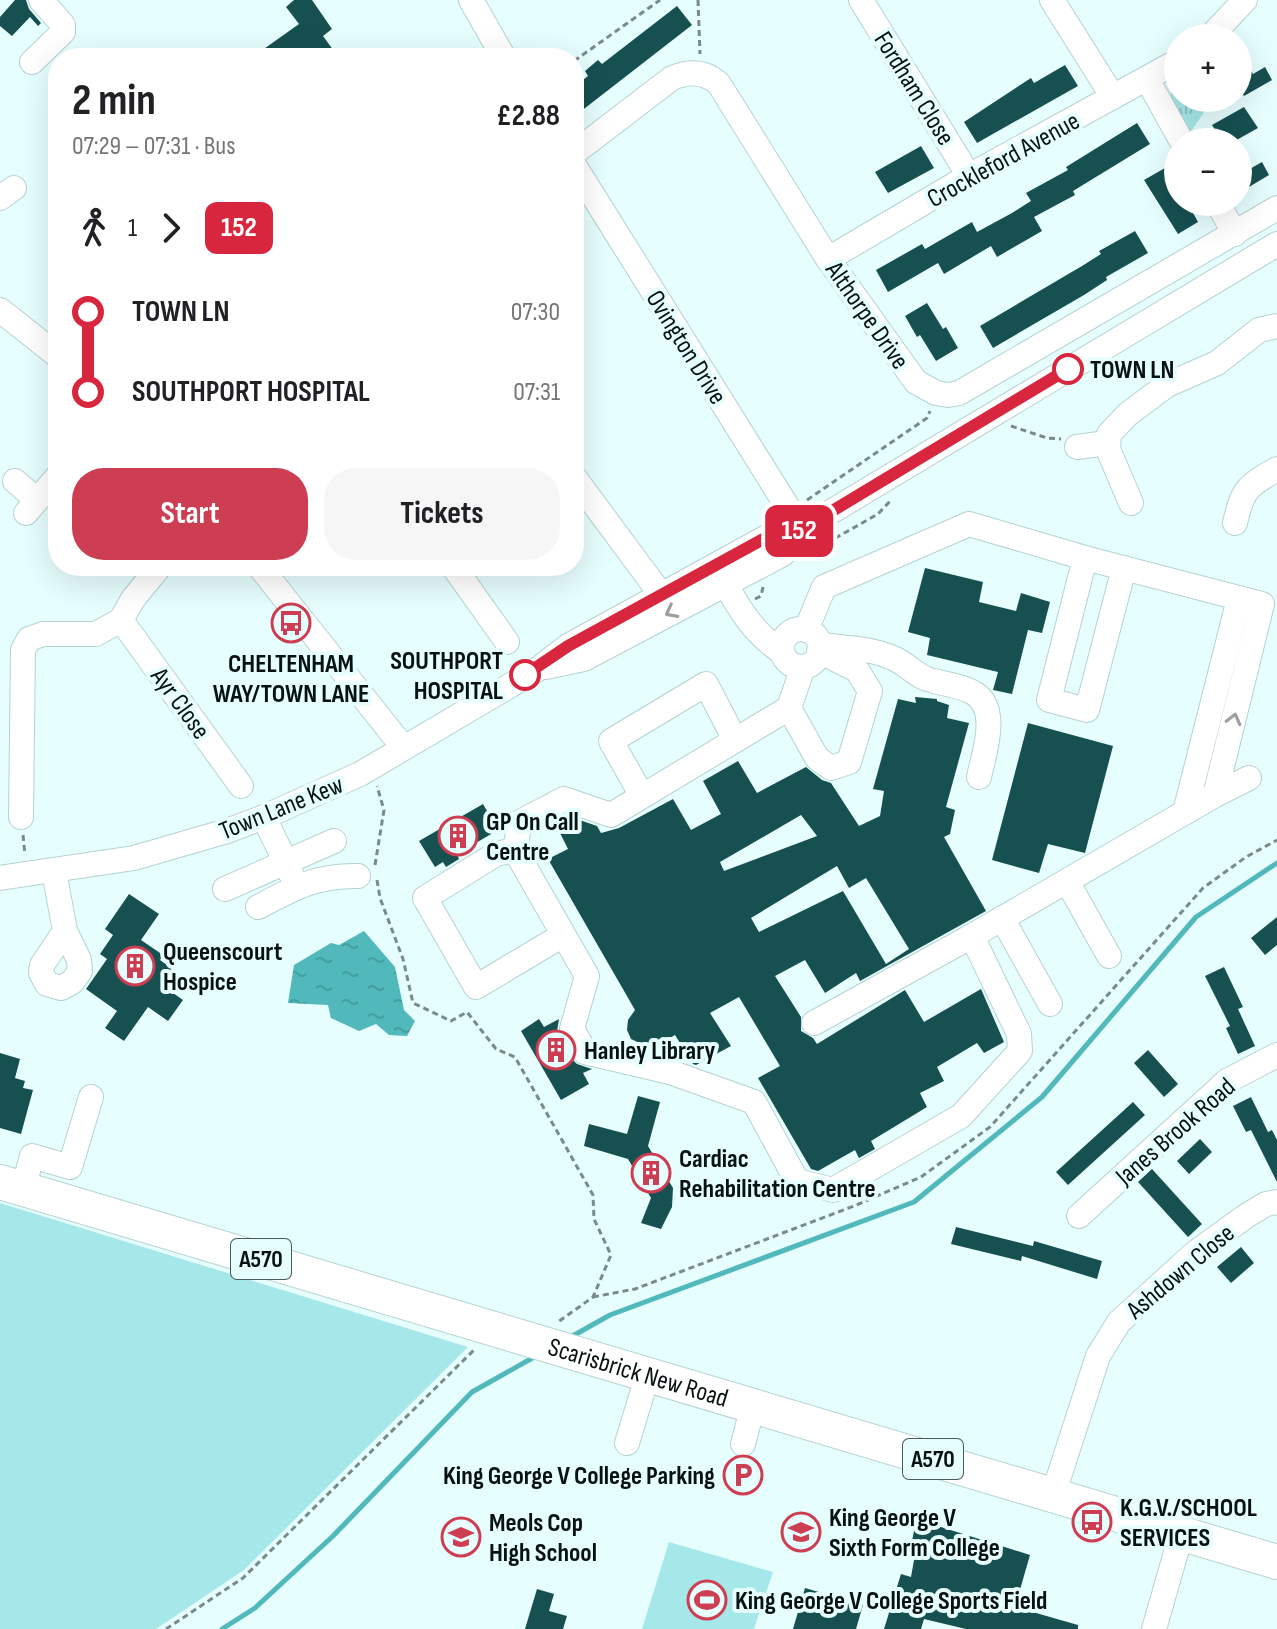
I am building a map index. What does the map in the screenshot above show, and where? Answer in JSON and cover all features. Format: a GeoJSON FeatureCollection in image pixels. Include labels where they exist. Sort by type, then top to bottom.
{"type":"FeatureCollection","features":[{"type":"Feature","properties":{"kind":"highway","name":"Scarisbrick New Road"},"geometry":{"type":"LineString","coordinates":[[11,1186],[1277,1562]]}},
{"type":"Feature","properties":{"kind":"street"},"geometry":{"type":"LineString","coordinates":[[32,62],[63,32],[63,25],[41,0]]}},
{"type":"Feature","properties":{"kind":"street"},"geometry":{"type":"LineString","coordinates":[[471,0],[498,48]]}},
{"type":"Feature","properties":{"kind":"street","name":"Fordham Close"},"geometry":{"type":"LineString","coordinates":[[861,0],[969,176]]}},
{"type":"Feature","properties":{"kind":"street"},"geometry":{"type":"LineString","coordinates":[[1052,0],[1113,97]]}},
{"type":"Feature","properties":{"kind":"street"},"geometry":{"type":"LineString","coordinates":[[1222,24],[1245,0]]}},
{"type":"Feature","properties":{"kind":"street","name":"Crockleford Avenue"},"geometry":{"type":"LineString","coordinates":[[828,259],[969,176],[1164,69]]}},
{"type":"Feature","properties":{"kind":"street"},"geometry":{"type":"LineString","coordinates":[[584,145],[672,78],[682,74],[701,74]]}},
{"type":"Feature","properties":{"kind":"street","name":"Althorpe Drive"},"geometry":{"type":"LineString","coordinates":[[701,74],[711,76],[719,84],[828,259],[916,382],[936,393],[959,393],[1277,208]]}},
{"type":"Feature","properties":{"kind":"street"},"geometry":{"type":"LineString","coordinates":[[1147,79],[1174,128]]}},
{"type":"Feature","properties":{"kind":"street","name":"Ovington Drive"},"geometry":{"type":"LineString","coordinates":[[584,200],[790,511],[799,531]]}},
{"type":"Feature","properties":{"kind":"street"},"geometry":{"type":"LineString","coordinates":[[1225,216],[1235,234]]}},
{"type":"Feature","properties":{"kind":"street","name":"Town Lane Kew"},"geometry":{"type":"LineString","coordinates":[[0,878],[134,858],[227,831],[360,774],[538,669],[568,646],[728,571],[783,554],[799,531],[1277,244]]}},
{"type":"Feature","properties":{"kind":"street"},"geometry":{"type":"LineString","coordinates":[[1,311],[48,348]]}},
{"type":"Feature","properties":{"kind":"street"},"geometry":{"type":"LineString","coordinates":[[1131,503],[1107,443],[1109,434],[1148,397],[1217,363],[1259,330],[1277,326]]}},
{"type":"Feature","properties":{"kind":"street"},"geometry":{"type":"LineString","coordinates":[[1077,447],[1107,443]]}},
{"type":"Feature","properties":{"kind":"street"},"geometry":{"type":"LineString","coordinates":[[1235,523],[1241,497],[1247,489],[1277,469]]}},
{"type":"Feature","properties":{"kind":"street"},"geometry":{"type":"LineString","coordinates":[[15,481],[31,506],[48,487]]}},
{"type":"Feature","properties":{"kind":"street"},"geometry":{"type":"LineString","coordinates":[[584,490],[654,585]]}},
{"type":"Feature","properties":{"kind":"street"},"geometry":{"type":"LineString","coordinates":[[728,571],[771,625],[803,646],[857,670],[870,691],[849,762],[831,768],[817,758],[789,708],[803,646],[824,587],[969,524],[1262,604],[1215,795]]}},
{"type":"Feature","properties":{"kind":"street"},"geometry":{"type":"LineString","coordinates":[[1085,558],[1049,700],[1087,710],[1124,568]]}},
{"type":"Feature","properties":{"kind":"street"},"geometry":{"type":"LineString","coordinates":[[21,817],[23,650],[29,639],[43,634],[96,634],[121,620],[152,576]]}},
{"type":"Feature","properties":{"kind":"street"},"geometry":{"type":"LineString","coordinates":[[267,576],[403,747]]}},
{"type":"Feature","properties":{"kind":"street"},"geometry":{"type":"LineString","coordinates":[[460,576],[507,642]]}},
{"type":"Feature","properties":{"kind":"street"},"geometry":{"type":"LineString","coordinates":[[1185,812],[1237,607]]}},
{"type":"Feature","properties":{"kind":"street","name":"Ayr Close"},"geometry":{"type":"LineString","coordinates":[[121,620],[241,786]]}},
{"type":"Feature","properties":{"kind":"street"},"geometry":{"type":"LineString","coordinates":[[803,646],[864,650],[893,657],[930,680],[970,690],[979,696],[989,720],[979,777]]}},
{"type":"Feature","properties":{"kind":"street"},"geometry":{"type":"LineString","coordinates":[[642,796],[611,741],[706,684],[735,740]]}},
{"type":"Feature","properties":{"kind":"street"},"geometry":{"type":"LineString","coordinates":[[789,708],[611,815],[564,799],[520,822],[515,850],[587,976],[572,1029],[585,1052],[670,1072],[754,1102],[797,1181],[833,1190],[961,1116],[1020,1051],[1019,1034],[972,936]]}},
{"type":"Feature","properties":{"kind":"street"},"geometry":{"type":"LineString","coordinates":[[814,1023],[1249,778]]}},
{"type":"Feature","properties":{"kind":"street"},"geometry":{"type":"LineString","coordinates":[[264,817],[297,887]]}},
{"type":"Feature","properties":{"kind":"street"},"geometry":{"type":"LineString","coordinates":[[225,889],[334,841]]}},
{"type":"Feature","properties":{"kind":"street"},"geometry":{"type":"LineString","coordinates":[[515,850],[496,854],[425,898],[476,987],[563,935]]}},
{"type":"Feature","properties":{"kind":"street"},"geometry":{"type":"LineString","coordinates":[[54,871],[65,931]]}},
{"type":"Feature","properties":{"kind":"street"},"geometry":{"type":"LineString","coordinates":[[258,907],[308,881],[370,873]]}},
{"type":"Feature","properties":{"kind":"street"},"geometry":{"type":"LineString","coordinates":[[1067,881],[1109,956]]}},
{"type":"Feature","properties":{"kind":"street"},"geometry":{"type":"LineString","coordinates":[[1002,918],[1050,1004]]}},
{"type":"Feature","properties":{"kind":"street","name":"Janes Brook Road"},"geometry":{"type":"LineString","coordinates":[[1079,1216],[1227,1081],[1277,1055]]}},
{"type":"Feature","properties":{"kind":"street"},"geometry":{"type":"LineString","coordinates":[[11,1186],[32,1156],[70,1167],[91,1097]]}},
{"type":"Feature","properties":{"kind":"street","name":"Ashdown Close"},"geometry":{"type":"LineString","coordinates":[[1053,1495],[1098,1356],[1119,1322],[1195,1253],[1246,1216],[1266,1204],[1277,1202]]}},
{"type":"Feature","properties":{"kind":"street"},"geometry":{"type":"LineString","coordinates":[[627,1443],[648,1374]]}},
{"type":"Feature","properties":{"kind":"street"},"geometry":{"type":"LineString","coordinates":[[743,1444],[753,1406]]}},
{"type":"Feature","properties":{"kind":"street"},"geometry":{"type":"LineString","coordinates":[[1154,1629],[1181,1535]]}},
{"type":"Feature","properties":{"kind":"path"},"geometry":{"type":"LineString","coordinates":[[584,54],[660,0]]}},
{"type":"Feature","properties":{"kind":"path"},"geometry":{"type":"LineString","coordinates":[[698,0],[701,74]]}},
{"type":"Feature","properties":{"kind":"path"},"geometry":{"type":"LineString","coordinates":[[1001,423],[1054,439],[1071,435],[1077,447]]}},
{"type":"Feature","properties":{"kind":"path"},"geometry":{"type":"LineString","coordinates":[[375,778],[384,810],[370,873],[403,959],[413,1003],[451,1021],[467,1012],[496,1049],[515,1057],[593,1195],[594,1219],[611,1255],[593,1297],[557,1323]]}},
{"type":"Feature","properties":{"kind":"path"},"geometry":{"type":"LineString","coordinates":[[21,817],[28,875]]}},
{"type":"Feature","properties":{"kind":"path"},"geometry":{"type":"LineString","coordinates":[[166,1629],[243,1578],[483,1342],[499,1345],[514,1334]]}},
{"type":"Feature","properties":{"kind":"green space"},"geometry":{"type":"Polygon","coordinates":[[[1176,112],[1204,112],[1193,128],[1185,128],[1176,112]]]}},
{"type":"Feature","properties":{"kind":"green space"},"geometry":{"type":"Polygon","coordinates":[[[0,1203],[468,1347],[244,1570],[156,1629],[0,1629],[0,1203]]]}},
{"type":"Feature","properties":{"kind":"green space","name":"King George V College Sports Field"},"geometry":{"type":"Polygon","coordinates":[[[669,1542],[773,1572],[754,1629],[642,1629],[669,1542]]]}},
{"type":"Feature","properties":{"kind":"water"},"geometry":{"type":"Polygon","coordinates":[[[364,931],[395,967],[404,1010],[415,1021],[407,1036],[389,1035],[376,1024],[359,1031],[331,1018],[328,1005],[288,1003],[294,965],[331,943],[339,945],[364,931]]]}},
{"type":"Feature","properties":{"kind":"building"},"geometry":{"type":"Polygon","coordinates":[[[15,0],[26,0],[29,9],[41,23],[38,26],[30,17],[12,36],[0,26],[0,17],[15,0]]]}},
{"type":"Feature","properties":{"kind":"building"},"geometry":{"type":"Polygon","coordinates":[[[294,0],[312,0],[332,29],[323,36],[332,48],[265,48],[299,24],[286,7],[294,0]]]}},
{"type":"Feature","properties":{"kind":"building"},"geometry":{"type":"Polygon","coordinates":[[[677,6],[692,25],[584,109],[584,79],[588,76],[585,71],[598,60],[602,64],[677,6]]]}},
{"type":"Feature","properties":{"kind":"building"},"geometry":{"type":"Polygon","coordinates":[[[1065,65],[1078,86],[977,143],[964,122],[1031,78],[1034,83],[1065,65]]]}},
{"type":"Feature","properties":{"kind":"building"},"geometry":{"type":"Polygon","coordinates":[[[1265,67],[1272,80],[1252,91],[1252,72],[1265,67]]]}},
{"type":"Feature","properties":{"kind":"building"},"geometry":{"type":"Polygon","coordinates":[[[1235,112],[1247,112],[1258,128],[1252,131],[1252,128],[1214,128],[1212,125],[1235,112]]]}},
{"type":"Feature","properties":{"kind":"building"},"geometry":{"type":"Polygon","coordinates":[[[1137,123],[1150,144],[1073,191],[1075,195],[1034,217],[1042,231],[997,257],[991,246],[944,274],[938,263],[888,292],[876,270],[922,244],[925,249],[972,222],[977,232],[1012,213],[1031,201],[1026,193],[1068,170],[1066,167],[1137,123]]]}},
{"type":"Feature","properties":{"kind":"building"},"geometry":{"type":"Polygon","coordinates":[[[921,146],[934,168],[888,193],[875,172],[921,146]]]}},
{"type":"Feature","properties":{"kind":"building"},"geometry":{"type":"Polygon","coordinates":[[[1262,162],[1269,175],[1252,185],[1252,168],[1262,162]]]}},
{"type":"Feature","properties":{"kind":"building"},"geometry":{"type":"Polygon","coordinates":[[[1164,169],[1164,212],[1144,180],[1164,169]]]}},
{"type":"Feature","properties":{"kind":"building"},"geometry":{"type":"Polygon","coordinates":[[[1167,216],[1195,216],[1198,222],[1178,234],[1167,216]]]}},
{"type":"Feature","properties":{"kind":"building"},"geometry":{"type":"Polygon","coordinates":[[[1135,231],[1148,253],[993,348],[980,326],[1135,231]]]}},
{"type":"Feature","properties":{"kind":"building"},"geometry":{"type":"Polygon","coordinates":[[[927,303],[958,348],[936,361],[905,316],[927,303]]]}},
{"type":"Feature","properties":{"kind":"building"},"geometry":{"type":"Polygon","coordinates":[[[925,568],[983,582],[979,602],[1016,611],[1021,593],[1050,602],[1042,633],[1028,630],[1012,694],[993,690],[998,672],[927,655],[930,638],[908,632],[925,568]]]}},
{"type":"Feature","properties":{"kind":"building"},"geometry":{"type":"Polygon","coordinates":[[[915,697],[937,699],[949,705],[947,718],[969,723],[946,807],[955,810],[950,834],[944,837],[986,911],[860,981],[856,973],[825,993],[805,960],[775,976],[801,1017],[801,1031],[817,1044],[905,990],[924,1022],[981,989],[1004,1042],[984,1053],[977,1043],[937,1067],[944,1081],[920,1093],[927,1107],[871,1141],[875,1149],[859,1158],[855,1150],[818,1171],[811,1169],[758,1078],[780,1066],[739,997],[710,1013],[731,1046],[696,1065],[675,1035],[659,1044],[646,1046],[631,1039],[627,1030],[628,1020],[635,1010],[548,859],[568,849],[555,823],[568,816],[597,826],[601,833],[619,828],[673,799],[691,830],[721,814],[703,781],[738,761],[757,793],[806,767],[831,783],[859,826],[880,816],[884,791],[873,789],[898,699],[916,703],[915,697]],[[801,815],[720,862],[724,871],[817,836],[801,815]],[[837,866],[751,918],[759,932],[843,891],[886,964],[909,949],[866,878],[849,888],[837,866]]]}},
{"type":"Feature","properties":{"kind":"building"},"geometry":{"type":"Polygon","coordinates":[[[1028,723],[1113,746],[1085,853],[1048,844],[1039,873],[992,860],[1028,723]]]}},
{"type":"Feature","properties":{"kind":"building","name":"GP On Call Centre"},"geometry":{"type":"Polygon","coordinates":[[[483,804],[498,830],[457,854],[459,859],[446,867],[443,862],[435,867],[419,841],[483,804]]]}},
{"type":"Feature","properties":{"kind":"building","name":"Queenscourt Hospice"},"geometry":{"type":"Polygon","coordinates":[[[129,894],[159,914],[141,940],[163,955],[160,960],[177,972],[166,988],[183,1000],[168,1021],[148,1007],[124,1041],[105,1028],[117,1011],[86,989],[107,959],[100,954],[113,935],[105,929],[129,894]]]}},
{"type":"Feature","properties":{"kind":"building"},"geometry":{"type":"Polygon","coordinates":[[[1277,917],[1277,945],[1265,955],[1251,938],[1277,917]]]}},
{"type":"Feature","properties":{"kind":"building"},"geometry":{"type":"Polygon","coordinates":[[[1224,967],[1243,1007],[1238,1009],[1255,1046],[1238,1054],[1226,1028],[1230,1026],[1205,976],[1224,967]]]}},
{"type":"Feature","properties":{"kind":"building","name":"Hanley Library"},"geometry":{"type":"Polygon","coordinates":[[[539,1019],[544,1027],[559,1019],[557,1031],[572,1059],[592,1069],[583,1073],[589,1084],[561,1100],[521,1031],[539,1019]]]}},
{"type":"Feature","properties":{"kind":"building"},"geometry":{"type":"Polygon","coordinates":[[[1148,1050],[1178,1084],[1164,1097],[1134,1063],[1148,1050]]]}},
{"type":"Feature","properties":{"kind":"building"},"geometry":{"type":"Polygon","coordinates":[[[0,1053],[20,1059],[15,1078],[25,1081],[23,1088],[33,1090],[21,1134],[0,1128],[0,1053]]]}},
{"type":"Feature","properties":{"kind":"building","name":"Cardiac Rehabilitation Centre"},"geometry":{"type":"Polygon","coordinates":[[[638,1096],[660,1102],[648,1146],[673,1188],[672,1207],[661,1229],[641,1223],[651,1198],[628,1159],[584,1146],[589,1124],[627,1134],[638,1096]]]}},
{"type":"Feature","properties":{"kind":"building"},"geometry":{"type":"Polygon","coordinates":[[[1251,1097],[1268,1132],[1272,1130],[1277,1140],[1277,1182],[1251,1130],[1246,1132],[1233,1106],[1251,1097]]]}},
{"type":"Feature","properties":{"kind":"building"},"geometry":{"type":"Polygon","coordinates":[[[1133,1102],[1145,1115],[1068,1185],[1056,1172],[1133,1102]]]}},
{"type":"Feature","properties":{"kind":"building"},"geometry":{"type":"Polygon","coordinates":[[[1200,1139],[1212,1152],[1189,1174],[1177,1161],[1200,1139]]]}},
{"type":"Feature","properties":{"kind":"building"},"geometry":{"type":"Polygon","coordinates":[[[1152,1169],[1202,1224],[1188,1237],[1138,1182],[1152,1169]]]}},
{"type":"Feature","properties":{"kind":"building"},"geometry":{"type":"Polygon","coordinates":[[[956,1227],[1033,1246],[1034,1241],[1102,1261],[1097,1279],[1022,1256],[1021,1261],[951,1244],[956,1227]]]}},
{"type":"Feature","properties":{"kind":"building"},"geometry":{"type":"Polygon","coordinates":[[[1241,1247],[1254,1263],[1231,1283],[1217,1267],[1241,1247]]]}},
{"type":"Feature","properties":{"kind":"building"},"geometry":{"type":"Polygon","coordinates":[[[925,1522],[1030,1555],[1015,1607],[1078,1625],[1078,1629],[966,1629],[924,1619],[921,1629],[884,1629],[901,1574],[911,1577],[917,1543],[912,1541],[915,1526],[924,1528],[925,1522]]]}},
{"type":"Feature","properties":{"kind":"building"},"geometry":{"type":"Polygon","coordinates":[[[805,1588],[863,1605],[856,1629],[793,1629],[805,1588]]]}},
{"type":"Feature","properties":{"kind":"building"},"geometry":{"type":"Polygon","coordinates":[[[537,1589],[554,1594],[549,1611],[567,1616],[563,1629],[525,1629],[537,1589]]]}},
{"type":"Feature","properties":{"kind":"waterway"},"geometry":{"type":"LineString","coordinates":[[569,1338],[610,1315],[914,1202],[1042,1097],[1196,917],[1277,863]]}},
{"type":"Feature","properties":{"kind":"waterway"},"geometry":{"type":"LineString","coordinates":[[222,1629],[255,1608],[333,1536],[472,1392],[536,1356]]}},
{"type":"Feature","properties":{"kind":"bus line","name":"152"},"geometry":{"type":"LineString","coordinates":[[525,675],[568,646],[776,532],[799,531],[1068,369]]}},
{"type":"Feature","properties":{"kind":"place","name":"TOWN LN"},"geometry":{"type":"Point","coordinates":[1068,369]}},
{"type":"Feature","properties":{"kind":"place","name":"CHELTENHAM WAY/TOWN LANE"},"geometry":{"type":"Point","coordinates":[291,623]}},
{"type":"Feature","properties":{"kind":"place","name":"SOUTHPORT HOSPITAL"},"geometry":{"type":"Point","coordinates":[525,675]}},
{"type":"Feature","properties":{"kind":"place","name":"GP On Call Centre"},"geometry":{"type":"Point","coordinates":[458,836]}},
{"type":"Feature","properties":{"kind":"place","name":"Queenscourt Hospice"},"geometry":{"type":"Point","coordinates":[135,966]}},
{"type":"Feature","properties":{"kind":"place","name":"Hanley Library"},"geometry":{"type":"Point","coordinates":[556,1050]}},
{"type":"Feature","properties":{"kind":"place","name":"Cardiac Rehabilitation Centre"},"geometry":{"type":"Point","coordinates":[651,1173]}},
{"type":"Feature","properties":{"kind":"place","name":"King George V College Parking"},"geometry":{"type":"Point","coordinates":[743,1475]}},
{"type":"Feature","properties":{"kind":"place","name":"K.G.V./SCHOOL SERVICES"},"geometry":{"type":"Point","coordinates":[1092,1522]}},
{"type":"Feature","properties":{"kind":"place","name":"King George V Sixth Form College"},"geometry":{"type":"Point","coordinates":[801,1532]}},
{"type":"Feature","properties":{"kind":"place","name":"Meols Cop High School"},"geometry":{"type":"Point","coordinates":[461,1537]}},
{"type":"Feature","properties":{"kind":"place","name":"King George V College Sports Field"},"geometry":{"type":"Point","coordinates":[707,1600]}}]}
